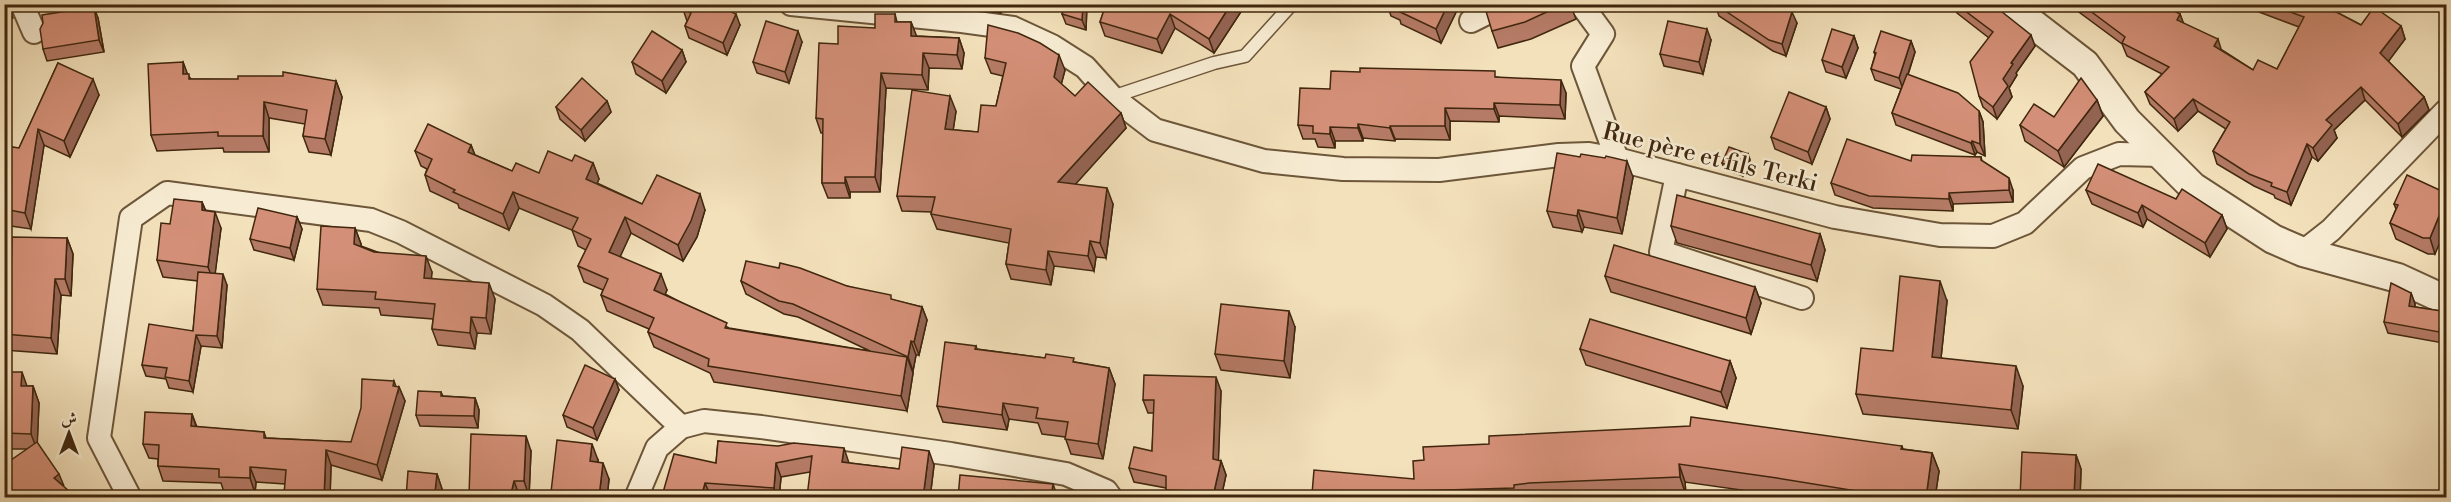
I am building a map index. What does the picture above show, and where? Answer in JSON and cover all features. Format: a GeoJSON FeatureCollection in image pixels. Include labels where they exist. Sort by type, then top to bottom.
{"type":"FeatureCollection","features":[{"type":"Feature","properties":{"kind":"street"},"geometry":{"type":"LineString","coordinates":[[22,4],[34,32]]}},
{"type":"Feature","properties":{"kind":"street","name":"Rue père et fils Terki"},"geometry":{"type":"LineString","coordinates":[[791,4],[1013,28],[1052,46],[1085,67],[1112,97],[1155,130],[1264,161],[1343,169],[1439,170],[1559,155],[1589,154],[1617,159],[1835,217],[1941,235],[1994,236],[2025,223],[2083,168],[2119,154],[2161,155]]}},
{"type":"Feature","properties":{"kind":"street"},"geometry":{"type":"LineString","coordinates":[[1471,21],[1505,4]]}},
{"type":"Feature","properties":{"kind":"street"},"geometry":{"type":"LineString","coordinates":[[1581,4],[1604,34],[1583,66],[1617,159]]}},
{"type":"Feature","properties":{"kind":"street"},"geometry":{"type":"LineString","coordinates":[[2007,4],[2085,64],[2127,121],[2193,187],[2273,239],[2303,252],[2397,278],[2446,300]]}},
{"type":"Feature","properties":{"kind":"street"},"geometry":{"type":"LineString","coordinates":[[2303,252],[2331,230],[2446,111]]}},
{"type":"Feature","properties":{"kind":"street"},"geometry":{"type":"LineString","coordinates":[[1677,175],[1661,252],[1802,298]]}},
{"type":"Feature","properties":{"kind":"street"},"geometry":{"type":"LineString","coordinates":[[130,498],[99,438],[131,218],[166,193],[371,220],[401,232],[544,305],[580,330],[681,427]]}},
{"type":"Feature","properties":{"kind":"street"},"geometry":{"type":"LineString","coordinates":[[636,498],[657,448],[681,427],[704,421],[951,454],[1066,474],[1106,491],[1111,498]]}},
{"type":"Feature","properties":{"kind":"lane"},"geometry":{"type":"LineString","coordinates":[[1112,97],[1214,63],[1245,56],[1292,4]]}},
{"type":"Feature","properties":{"kind":"building"},"geometry":{"type":"Polygon","coordinates":[[[4,4],[8,4],[10,8],[4,11],[4,4]]]}},
{"type":"Feature","properties":{"kind":"building"},"geometry":{"type":"Polygon","coordinates":[[[685,4],[714,4],[736,14],[723,43],[685,26],[691,13],[683,9],[685,4]]]}},
{"type":"Feature","properties":{"kind":"building"},"geometry":{"type":"Polygon","coordinates":[[[1065,4],[1083,4],[1082,20],[1062,14],[1065,4]]]}},
{"type":"Feature","properties":{"kind":"building"},"geometry":{"type":"Polygon","coordinates":[[[1106,4],[1231,4],[1209,39],[1170,14],[1157,39],[1100,22],[1106,4]]]}},
{"type":"Feature","properties":{"kind":"building"},"geometry":{"type":"Polygon","coordinates":[[[1391,4],[1448,4],[1436,29],[1396,10],[1397,7],[1391,4]]]}},
{"type":"Feature","properties":{"kind":"building"},"geometry":{"type":"Polygon","coordinates":[[[1493,4],[1564,4],[1525,22],[1492,31],[1485,8],[1493,4]]]}},
{"type":"Feature","properties":{"kind":"building"},"geometry":{"type":"Polygon","coordinates":[[[1715,4],[1769,4],[1792,12],[1782,44],[1769,40],[1715,4]]]}},
{"type":"Feature","properties":{"kind":"building"},"geometry":{"type":"Polygon","coordinates":[[[1956,4],[1992,4],[2031,35],[2011,63],[2013,64],[2003,79],[2008,86],[1993,107],[1979,96],[1970,62],[1993,32],[1956,4]]]}},
{"type":"Feature","properties":{"kind":"building"},"geometry":{"type":"Polygon","coordinates":[[[2081,4],[2161,4],[2180,14],[2177,20],[2218,39],[2214,46],[2253,70],[2258,60],[2277,69],[2304,17],[2268,4],[2321,4],[2361,25],[2374,7],[2401,26],[2380,53],[2424,97],[2398,124],[2361,87],[2326,120],[2332,125],[2313,148],[2307,144],[2287,192],[2249,174],[2213,151],[2230,122],[2193,99],[2174,119],[2145,92],[2169,67],[2122,43],[2125,37],[2081,4]]]}},
{"type":"Feature","properties":{"kind":"building"},"geometry":{"type":"Polygon","coordinates":[[[94,7],[99,40],[43,49],[40,29],[43,23],[42,15],[94,7]]]}},
{"type":"Feature","properties":{"kind":"building"},"geometry":{"type":"Polygon","coordinates":[[[875,14],[895,14],[895,22],[911,22],[911,36],[959,38],[957,55],[923,53],[922,75],[881,73],[875,177],[845,177],[845,183],[822,183],[823,119],[816,118],[819,43],[838,44],[838,26],[875,28],[875,14]]]}},
{"type":"Feature","properties":{"kind":"building"},"geometry":{"type":"Polygon","coordinates":[[[766,21],[798,31],[785,72],[753,62],[766,21]]]}},
{"type":"Feature","properties":{"kind":"building"},"geometry":{"type":"Polygon","coordinates":[[[1668,21],[1707,29],[1699,62],[1660,54],[1668,21]]]}},
{"type":"Feature","properties":{"kind":"building"},"geometry":{"type":"Polygon","coordinates":[[[988,25],[1018,33],[1059,55],[1054,77],[1075,96],[1088,82],[1121,113],[1058,182],[1107,188],[1100,243],[1090,241],[1088,256],[1048,251],[1046,270],[1006,264],[1011,229],[931,214],[935,197],[897,196],[912,90],[950,96],[945,129],[978,132],[981,105],[996,106],[1006,63],[985,58],[988,25]]]}},
{"type":"Feature","properties":{"kind":"building"},"geometry":{"type":"Polygon","coordinates":[[[1832,29],[1854,36],[1842,67],[1822,60],[1832,29]]]}},
{"type":"Feature","properties":{"kind":"building"},"geometry":{"type":"Polygon","coordinates":[[[652,31],[682,50],[662,81],[632,62],[652,31]]]}},
{"type":"Feature","properties":{"kind":"building"},"geometry":{"type":"Polygon","coordinates":[[[1881,31],[1911,41],[1899,78],[1871,69],[1881,31]]]}},
{"type":"Feature","properties":{"kind":"building"},"geometry":{"type":"Polygon","coordinates":[[[183,62],[183,74],[189,74],[189,79],[283,76],[283,72],[336,81],[325,139],[303,136],[307,110],[264,102],[263,136],[218,136],[218,132],[151,135],[148,64],[183,62]]]}},
{"type":"Feature","properties":{"kind":"building"},"geometry":{"type":"Polygon","coordinates":[[[58,63],[93,79],[64,141],[38,129],[25,213],[4,209],[4,146],[19,148],[58,63]]]}},
{"type":"Feature","properties":{"kind":"building"},"geometry":{"type":"Polygon","coordinates":[[[1360,68],[1495,71],[1495,77],[1561,80],[1560,105],[1494,103],[1494,109],[1445,108],[1445,126],[1390,126],[1390,128],[1358,124],[1358,128],[1330,127],[1330,134],[1313,133],[1313,126],[1298,125],[1300,88],[1330,89],[1331,71],[1360,72],[1360,68]]]}},
{"type":"Feature","properties":{"kind":"building"},"geometry":{"type":"Polygon","coordinates":[[[1907,74],[1958,93],[1979,111],[1980,144],[1972,141],[1971,143],[1892,113],[1907,74]]]}},
{"type":"Feature","properties":{"kind":"building"},"geometry":{"type":"Polygon","coordinates":[[[582,78],[607,101],[581,130],[556,107],[582,78]]]}},
{"type":"Feature","properties":{"kind":"building"},"geometry":{"type":"Polygon","coordinates":[[[2081,78],[2097,100],[2058,151],[2020,125],[2034,104],[2054,117],[2081,78]]]}},
{"type":"Feature","properties":{"kind":"building"},"geometry":{"type":"Polygon","coordinates":[[[1789,92],[1826,107],[1808,152],[1771,137],[1789,92]]]}},
{"type":"Feature","properties":{"kind":"building"},"geometry":{"type":"Polygon","coordinates":[[[428,124],[471,145],[468,152],[512,171],[516,163],[539,173],[548,151],[572,161],[575,155],[593,163],[586,179],[642,204],[657,175],[700,194],[691,221],[678,245],[625,217],[609,252],[661,274],[654,290],[727,323],[725,328],[907,357],[901,396],[708,366],[709,359],[648,332],[654,318],[601,295],[608,279],[578,266],[591,239],[572,230],[578,218],[513,192],[503,214],[453,192],[455,190],[425,175],[432,159],[415,151],[428,124]]]}},
{"type":"Feature","properties":{"kind":"building"},"geometry":{"type":"Polygon","coordinates":[[[1847,139],[1911,161],[1912,155],[1981,157],[1981,160],[2009,178],[2009,190],[1949,193],[1949,199],[1869,196],[1831,183],[1847,139]]]}},
{"type":"Feature","properties":{"kind":"building"},"geometry":{"type":"Polygon","coordinates":[[[1729,147],[1748,154],[1741,171],[1722,163],[1729,147]]]}},
{"type":"Feature","properties":{"kind":"building"},"geometry":{"type":"Polygon","coordinates":[[[1557,153],[1580,157],[1581,154],[1605,158],[1606,156],[1627,161],[1617,218],[1578,210],[1577,216],[1547,211],[1557,153]]]}},
{"type":"Feature","properties":{"kind":"building"},"geometry":{"type":"Polygon","coordinates":[[[2098,164],[2176,199],[2182,189],[2222,215],[2205,243],[2142,205],[2138,213],[2086,190],[2098,164]]]}},
{"type":"Feature","properties":{"kind":"building"},"geometry":{"type":"Polygon","coordinates":[[[2407,175],[2446,193],[2446,199],[2430,238],[2423,238],[2390,223],[2398,205],[2394,204],[2407,175]]]}},
{"type":"Feature","properties":{"kind":"building"},"geometry":{"type":"Polygon","coordinates":[[[1677,195],[1820,234],[1811,265],[1671,226],[1677,195]]]}},
{"type":"Feature","properties":{"kind":"building"},"geometry":{"type":"Polygon","coordinates":[[[174,199],[202,202],[202,210],[215,212],[208,267],[157,260],[161,223],[170,224],[174,199]]]}},
{"type":"Feature","properties":{"kind":"building"},"geometry":{"type":"Polygon","coordinates":[[[258,208],[297,217],[290,248],[250,239],[258,208]]]}},
{"type":"Feature","properties":{"kind":"building"},"geometry":{"type":"Polygon","coordinates":[[[321,226],[355,228],[354,244],[374,252],[426,256],[424,278],[489,283],[486,318],[471,317],[470,333],[432,329],[435,304],[375,299],[376,292],[317,289],[321,226]]]}},
{"type":"Feature","properties":{"kind":"building"},"geometry":{"type":"Polygon","coordinates":[[[12,237],[67,238],[65,279],[55,279],[51,338],[4,334],[4,306],[10,306],[12,237]]]}},
{"type":"Feature","properties":{"kind":"building"},"geometry":{"type":"Polygon","coordinates":[[[1614,245],[1755,287],[1746,318],[1605,276],[1614,245]]]}},
{"type":"Feature","properties":{"kind":"building"},"geometry":{"type":"Polygon","coordinates":[[[746,261],[779,268],[780,263],[800,268],[847,286],[891,295],[891,299],[922,307],[908,357],[793,304],[779,301],[741,281],[746,261]]]}},
{"type":"Feature","properties":{"kind":"building"},"geometry":{"type":"Polygon","coordinates":[[[198,272],[223,274],[217,336],[196,335],[189,381],[165,377],[167,368],[142,365],[149,324],[193,331],[198,272]]]}},
{"type":"Feature","properties":{"kind":"building"},"geometry":{"type":"Polygon","coordinates":[[[1900,276],[1940,281],[1932,357],[2016,366],[2011,410],[1856,394],[1861,348],[1893,351],[1900,276]]]}},
{"type":"Feature","properties":{"kind":"building"},"geometry":{"type":"Polygon","coordinates":[[[2391,283],[2411,293],[2409,306],[2441,311],[2442,305],[2446,304],[2446,322],[2441,321],[2439,332],[2384,322],[2391,283]]]}},
{"type":"Feature","properties":{"kind":"building"},"geometry":{"type":"Polygon","coordinates":[[[1221,304],[1289,311],[1284,361],[1215,354],[1221,304]]]}},
{"type":"Feature","properties":{"kind":"building"},"geometry":{"type":"Polygon","coordinates":[[[1590,319],[1730,361],[1721,392],[1580,349],[1590,319]]]}},
{"type":"Feature","properties":{"kind":"building"},"geometry":{"type":"Polygon","coordinates":[[[945,342],[976,346],[975,349],[1045,358],[1046,354],[1074,358],[1073,362],[1109,368],[1098,444],[1065,439],[1068,422],[1036,418],[1038,408],[1003,403],[1002,415],[937,406],[945,342]]]}},
{"type":"Feature","properties":{"kind":"building"},"geometry":{"type":"Polygon","coordinates":[[[585,365],[615,379],[593,428],[563,415],[585,365]]]}},
{"type":"Feature","properties":{"kind":"building"},"geometry":{"type":"Polygon","coordinates":[[[4,372],[22,372],[21,386],[33,386],[31,434],[4,433],[4,372]]]}},
{"type":"Feature","properties":{"kind":"building"},"geometry":{"type":"Polygon","coordinates":[[[1144,375],[1216,377],[1213,459],[1221,461],[1214,492],[1166,490],[1166,476],[1129,468],[1134,447],[1152,451],[1154,400],[1143,400],[1144,375]]]}},
{"type":"Feature","properties":{"kind":"building"},"geometry":{"type":"Polygon","coordinates":[[[362,379],[394,381],[393,386],[399,387],[377,465],[326,450],[324,498],[284,495],[286,470],[250,467],[250,478],[219,477],[219,469],[158,466],[159,445],[143,444],[145,412],[192,414],[191,426],[264,432],[264,438],[351,442],[361,408],[362,379]]]}},
{"type":"Feature","properties":{"kind":"building"},"geometry":{"type":"Polygon","coordinates":[[[418,391],[441,392],[441,396],[475,398],[474,416],[416,415],[418,391]]]}},
{"type":"Feature","properties":{"kind":"building"},"geometry":{"type":"Polygon","coordinates":[[[1691,417],[1902,446],[1901,449],[1932,453],[1926,498],[1886,498],[1856,493],[1857,491],[1679,464],[1680,477],[1529,483],[1514,485],[1514,488],[1312,494],[1314,470],[1414,479],[1413,461],[1424,460],[1423,447],[1489,444],[1489,436],[1690,426],[1691,417]]]}},
{"type":"Feature","properties":{"kind":"building"},"geometry":{"type":"Polygon","coordinates":[[[471,434],[526,436],[524,481],[514,481],[510,498],[406,498],[408,471],[437,474],[435,492],[469,496],[471,434]]]}},
{"type":"Feature","properties":{"kind":"building"},"geometry":{"type":"Polygon","coordinates":[[[557,440],[592,444],[590,461],[603,463],[599,497],[551,492],[557,440]]]}},
{"type":"Feature","properties":{"kind":"building"},"geometry":{"type":"Polygon","coordinates":[[[718,441],[778,446],[794,443],[844,448],[842,462],[899,469],[902,447],[929,451],[923,498],[807,497],[812,456],[776,463],[774,488],[705,483],[701,498],[662,496],[674,454],[716,463],[718,441]]]}},
{"type":"Feature","properties":{"kind":"building"},"geometry":{"type":"Polygon","coordinates":[[[37,442],[59,474],[54,478],[77,498],[4,498],[4,465],[37,442]]]}},
{"type":"Feature","properties":{"kind":"building"},"geometry":{"type":"Polygon","coordinates":[[[2022,452],[2076,455],[2074,495],[2059,494],[2059,498],[2020,498],[2022,452]]]}},
{"type":"Feature","properties":{"kind":"building"},"geometry":{"type":"Polygon","coordinates":[[[960,475],[1053,484],[1051,498],[958,498],[960,475]]]}}]}
